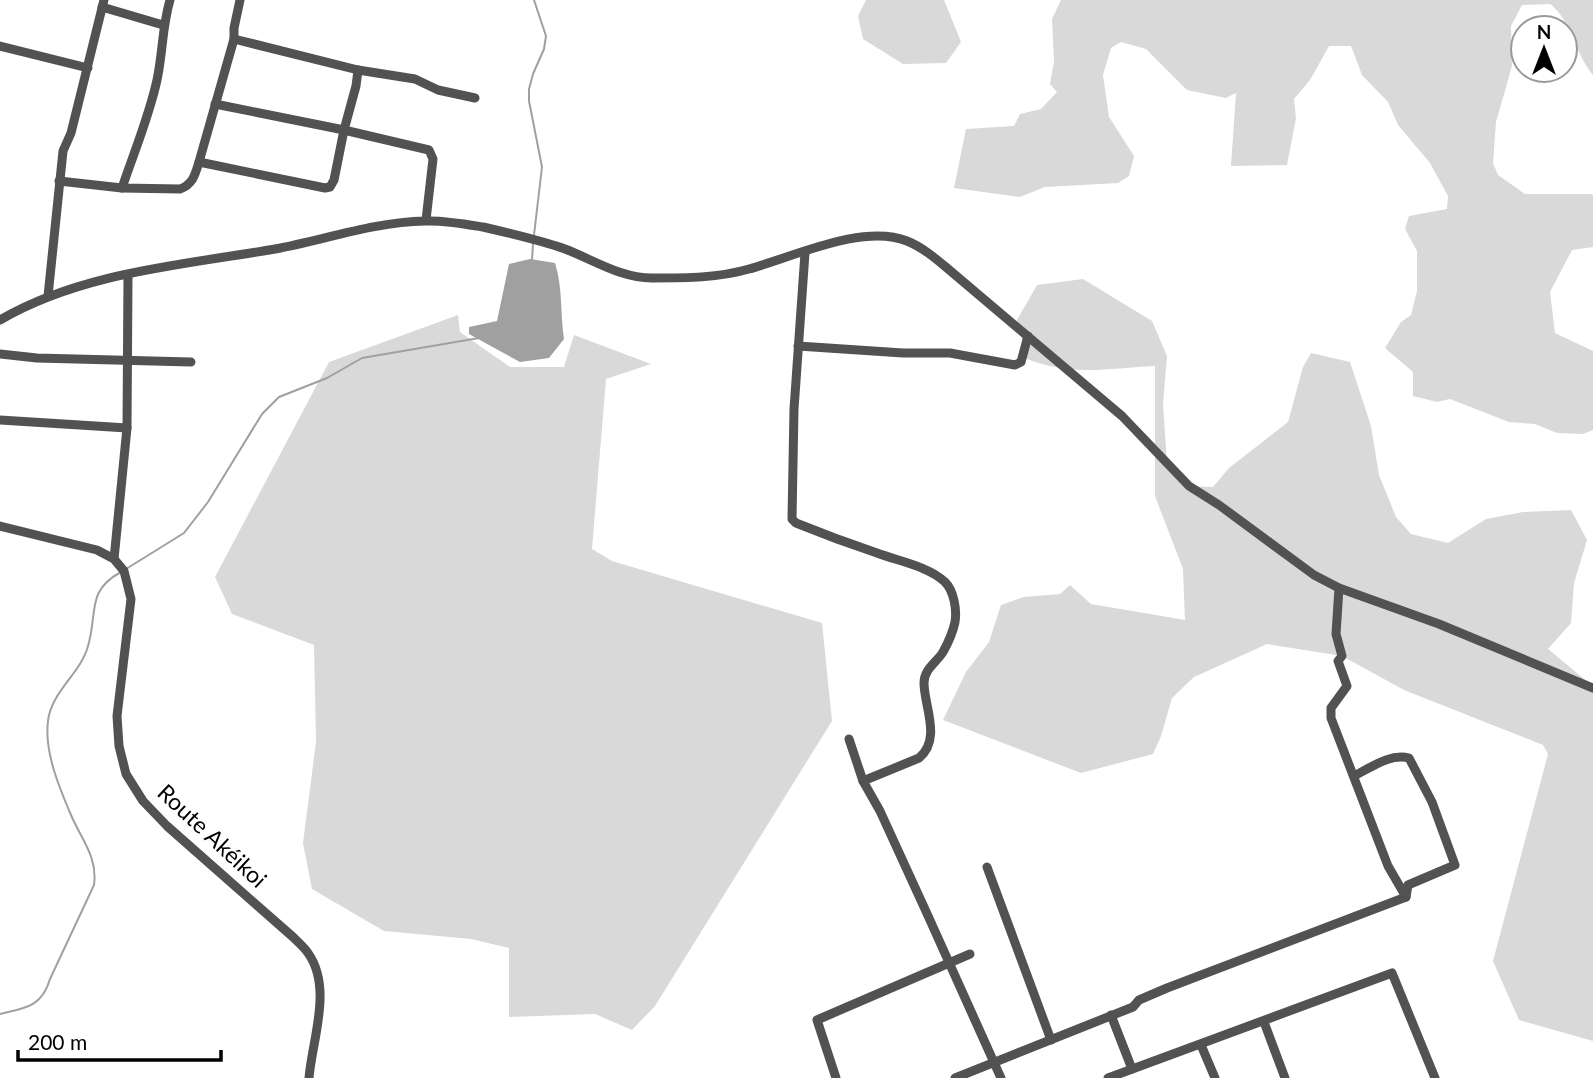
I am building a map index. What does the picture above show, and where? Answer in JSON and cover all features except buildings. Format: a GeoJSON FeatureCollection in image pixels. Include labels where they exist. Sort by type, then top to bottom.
{"type":"FeatureCollection","features":[{"type":"Feature","properties":{"kind":"street"},"geometry":{"type":"LineString","coordinates":[[122,188],[157,79],[163,24],[170,0]]}},
{"type":"Feature","properties":{"kind":"street"},"geometry":{"type":"LineString","coordinates":[[59,181],[122,188],[180,189],[193,181],[234,39],[240,0]]}},
{"type":"Feature","properties":{"kind":"street"},"geometry":{"type":"LineString","coordinates":[[48,296],[63,151],[71,133],[103,4],[163,24]]}},
{"type":"Feature","properties":{"kind":"street"},"geometry":{"type":"LineString","coordinates":[[234,39],[358,70],[415,79],[438,90],[475,98]]}},
{"type":"Feature","properties":{"kind":"street"},"geometry":{"type":"LineString","coordinates":[[0,46],[88,68]]}},
{"type":"Feature","properties":{"kind":"street"},"geometry":{"type":"LineString","coordinates":[[199,162],[330,187],[334,180],[358,70]]}},
{"type":"Feature","properties":{"kind":"street"},"geometry":{"type":"LineString","coordinates":[[215,104],[429,150],[432,153],[426,220]]}},
{"type":"Feature","properties":{"kind":"street"},"geometry":{"type":"LineString","coordinates":[[0,320],[48,296],[128,275],[309,242],[375,227],[426,220],[482,227],[564,249],[608,269],[648,278],[696,278],[746,270],[841,241],[867,237],[906,240],[931,255],[1122,416],[1189,486],[1314,575],[1339,588],[1439,624],[1593,688]]}},
{"type":"Feature","properties":{"kind":"street"},"geometry":{"type":"LineString","coordinates":[[805,253],[794,409],[792,519],[845,542],[932,572],[947,583],[956,618],[943,652],[925,675],[925,697],[931,716],[928,749],[919,758],[863,781]]}},
{"type":"Feature","properties":{"kind":"street"},"geometry":{"type":"LineString","coordinates":[[0,526],[97,550],[114,559],[127,428],[128,275]]}},
{"type":"Feature","properties":{"kind":"street"},"geometry":{"type":"LineString","coordinates":[[798,346],[903,353],[950,353],[1015,365],[1021,362],[1028,336]]}},
{"type":"Feature","properties":{"kind":"street"},"geometry":{"type":"LineString","coordinates":[[0,355],[191,362]]}},
{"type":"Feature","properties":{"kind":"street"},"geometry":{"type":"LineString","coordinates":[[0,420],[127,428]]}},
{"type":"Feature","properties":{"kind":"street","name":"Route Akéikoi"},"geometry":{"type":"LineString","coordinates":[[114,559],[124,571],[131,599],[117,716],[119,746],[126,774],[143,801],[167,826],[308,953],[316,968],[320,985],[309,1078]]}},
{"type":"Feature","properties":{"kind":"street"},"geometry":{"type":"LineString","coordinates":[[1339,588],[1336,635],[1342,656],[1338,661],[1347,686],[1330,712],[1388,866],[1406,897]]}},
{"type":"Feature","properties":{"kind":"street"},"geometry":{"type":"LineString","coordinates":[[849,739],[863,781],[880,811],[1001,1078]]}},
{"type":"Feature","properties":{"kind":"street"},"geometry":{"type":"LineString","coordinates":[[1354,776],[1396,757],[1409,758],[1432,803],[1455,865],[1408,885],[1406,897]]}},
{"type":"Feature","properties":{"kind":"street"},"geometry":{"type":"LineString","coordinates":[[987,867],[1051,1040]]}},
{"type":"Feature","properties":{"kind":"street"},"geometry":{"type":"LineString","coordinates":[[955,1078],[1133,1007],[1139,1000],[1167,988],[1406,897]]}},
{"type":"Feature","properties":{"kind":"street"},"geometry":{"type":"LineString","coordinates":[[836,1078],[817,1020],[970,954]]}},
{"type":"Feature","properties":{"kind":"street"},"geometry":{"type":"LineString","coordinates":[[1108,1078],[1392,973],[1435,1078]]}},
{"type":"Feature","properties":{"kind":"street"},"geometry":{"type":"LineString","coordinates":[[1111,1015],[1132,1069]]}},
{"type":"Feature","properties":{"kind":"street"},"geometry":{"type":"LineString","coordinates":[[1264,1022],[1285,1078]]}},
{"type":"Feature","properties":{"kind":"street"},"geometry":{"type":"LineString","coordinates":[[1201,1045],[1214,1078]]}},
{"type":"Feature","properties":{"kind":"shaded area"},"geometry":{"type":"Polygon","coordinates":[[[866,0],[944,0],[961,42],[946,63],[903,64],[863,39],[858,16],[866,0]]]}},
{"type":"Feature","properties":{"kind":"shaded area"},"geometry":{"type":"Polygon","coordinates":[[[1061,0],[1593,0],[1593,75],[1579,50],[1579,14],[1559,14],[1550,4],[1522,5],[1517,14],[1509,14],[1509,76],[1496,122],[1493,163],[1498,175],[1525,194],[1593,196],[1593,247],[1572,250],[1550,292],[1555,333],[1593,351],[1593,430],[1583,434],[1557,433],[1535,424],[1509,422],[1450,399],[1437,402],[1413,396],[1413,372],[1385,348],[1401,322],[1411,315],[1417,291],[1417,251],[1405,229],[1409,216],[1447,209],[1448,196],[1430,163],[1398,125],[1388,102],[1362,75],[1351,46],[1329,46],[1310,80],[1294,99],[1296,118],[1287,165],[1231,166],[1236,93],[1226,98],[1187,90],[1146,49],[1121,42],[1111,48],[1103,75],[1109,117],[1134,156],[1129,176],[1118,183],[1045,187],[1020,197],[954,188],[966,129],[1014,126],[1020,114],[1041,109],[1057,92],[1050,84],[1054,61],[1052,19],[1061,0]]]}},
{"type":"Feature","properties":{"kind":"shaded area"},"geometry":{"type":"Polygon","coordinates":[[[530,259],[555,263],[564,339],[549,358],[520,362],[469,334],[469,327],[497,321],[509,264],[530,259]]]}},
{"type":"Feature","properties":{"kind":"shaded area"},"geometry":{"type":"Polygon","coordinates":[[[1083,279],[1152,321],[1167,356],[1163,404],[1167,463],[1189,486],[1213,487],[1229,468],[1288,422],[1303,367],[1311,353],[1350,362],[1371,426],[1379,475],[1396,517],[1411,534],[1448,543],[1486,519],[1523,512],[1571,510],[1587,540],[1574,583],[1571,623],[1548,649],[1593,684],[1593,1041],[1519,1020],[1493,961],[1548,754],[1543,745],[1404,690],[1342,656],[1267,644],[1194,677],[1172,698],[1153,754],[1081,773],[943,720],[966,672],[989,642],[1001,605],[1024,597],[1060,594],[1070,585],[1091,604],[1185,620],[1183,569],[1155,496],[1155,366],[1076,370],[1044,365],[1027,359],[1017,320],[1037,285],[1083,279]]]}},
{"type":"Feature","properties":{"kind":"shaded area"},"geometry":{"type":"Polygon","coordinates":[[[458,315],[460,332],[510,367],[564,367],[574,335],[651,364],[606,379],[592,549],[612,561],[822,623],[832,721],[655,1006],[632,1030],[595,1014],[509,1017],[509,948],[471,939],[384,931],[312,889],[303,843],[316,742],[314,645],[232,614],[215,577],[329,362],[458,315]]]}},
{"type":"Feature","properties":{"kind":"waterway"},"geometry":{"type":"LineString","coordinates":[[534,0],[546,36],[529,89],[542,167],[534,235]]}},
{"type":"Feature","properties":{"kind":"waterway"},"geometry":{"type":"LineString","coordinates":[[532,260],[533,244]]}},
{"type":"Feature","properties":{"kind":"waterway"},"geometry":{"type":"LineString","coordinates":[[126,569],[184,533],[208,502],[262,414],[279,397],[327,378],[362,358],[479,338]]}},
{"type":"Feature","properties":{"kind":"waterway"},"geometry":{"type":"LineString","coordinates":[[0,1014],[31,1005],[42,995],[94,885],[95,875],[88,848],[71,815],[54,769],[48,744],[48,721],[55,701],[88,646],[98,595],[102,587],[121,572]]}}]}
